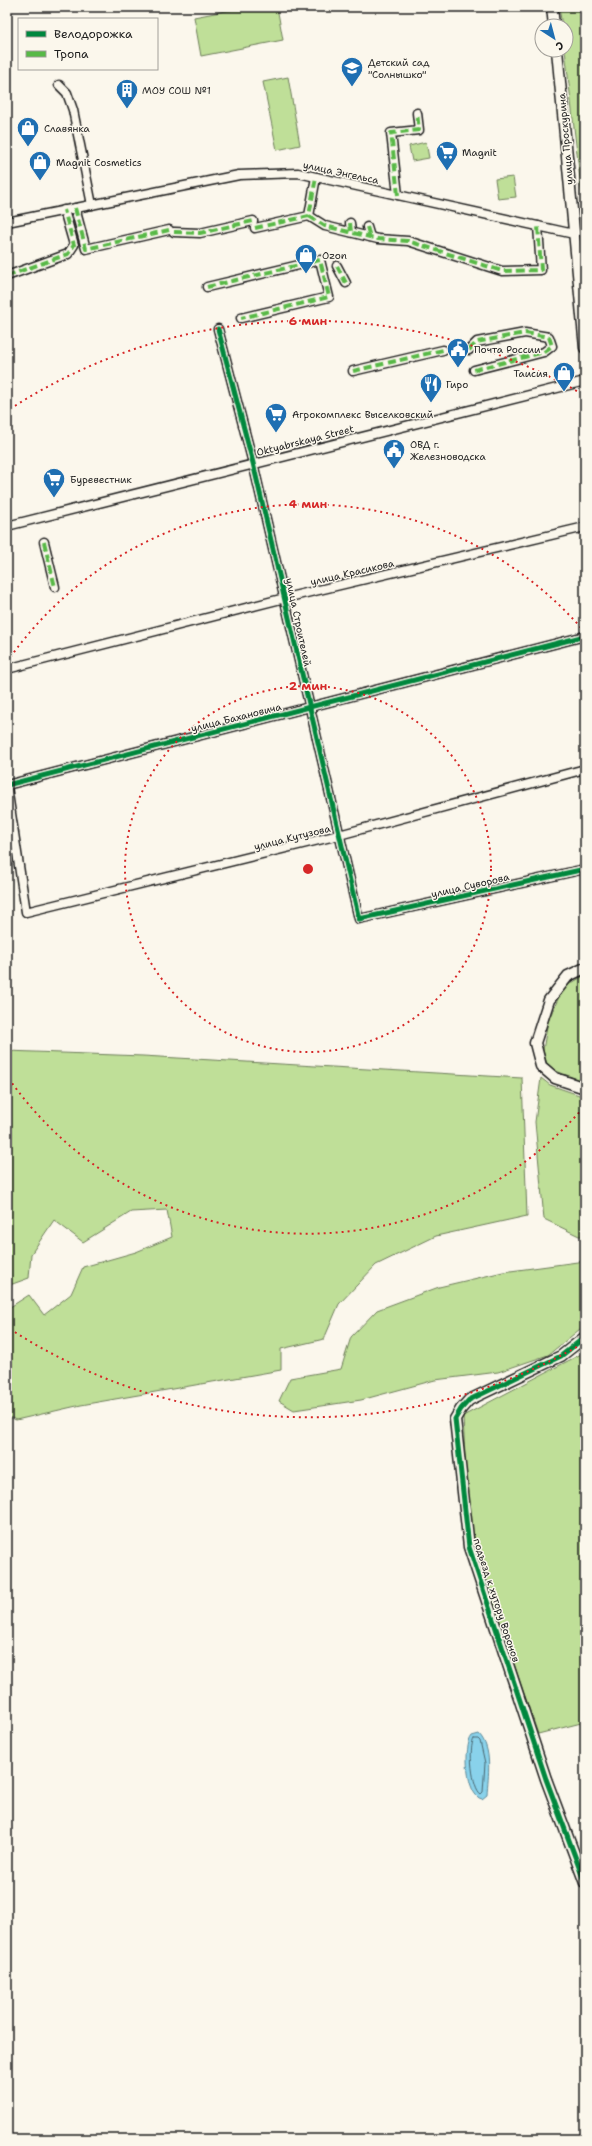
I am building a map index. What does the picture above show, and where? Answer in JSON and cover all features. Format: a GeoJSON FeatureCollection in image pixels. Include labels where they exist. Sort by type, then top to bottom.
{"type":"FeatureCollection","features":[{"type":"Feature","properties":{"kind":"street"},"geometry":{"type":"LineString","coordinates":[[552,7],[553,18]]}},
{"type":"Feature","properties":{"kind":"street","name":"улица Проскурина"},"geometry":{"type":"LineString","coordinates":[[557,58],[585,348]]}},
{"type":"Feature","properties":{"kind":"street"},"geometry":{"type":"LineString","coordinates":[[58,85],[67,93],[73,110],[92,205]]}},
{"type":"Feature","properties":{"kind":"street"},"geometry":{"type":"LineString","coordinates":[[398,195],[391,133],[419,130],[417,113]]}},
{"type":"Feature","properties":{"kind":"street","name":"улица Энгельса"},"geometry":{"type":"LineString","coordinates":[[7,222],[239,175],[298,173],[574,234]]}},
{"type":"Feature","properties":{"kind":"street"},"geometry":{"type":"LineString","coordinates":[[309,216],[316,177]]}},
{"type":"Feature","properties":{"kind":"street"},"geometry":{"type":"LineString","coordinates":[[74,208],[86,249],[172,231],[200,233],[309,216],[351,232],[370,237],[384,236],[408,241],[502,271],[541,270],[538,226]]}},
{"type":"Feature","properties":{"kind":"street"},"geometry":{"type":"LineString","coordinates":[[7,276],[68,254],[74,245],[64,210]]}},
{"type":"Feature","properties":{"kind":"street"},"geometry":{"type":"LineString","coordinates":[[350,223],[351,232]]}},
{"type":"Feature","properties":{"kind":"street"},"geometry":{"type":"LineString","coordinates":[[367,227],[370,237]]}},
{"type":"Feature","properties":{"kind":"street"},"geometry":{"type":"LineString","coordinates":[[207,287],[320,260],[329,297],[241,318]]}},
{"type":"Feature","properties":{"kind":"street"},"geometry":{"type":"LineString","coordinates":[[337,266],[346,283]]}},
{"type":"Feature","properties":{"kind":"street","name":"улица Строителей"},"geometry":{"type":"LineString","coordinates":[[218,329],[253,463],[285,598],[308,708],[359,919]]}},
{"type":"Feature","properties":{"kind":"street"},"geometry":{"type":"LineString","coordinates":[[469,350],[477,342],[525,333],[549,337],[552,346],[544,352],[474,370]]}},
{"type":"Feature","properties":{"kind":"street"},"geometry":{"type":"LineString","coordinates":[[356,372],[408,361],[441,352]]}},
{"type":"Feature","properties":{"kind":"street","name":"Oktyabrskaya Street"},"geometry":{"type":"LineString","coordinates":[[7,526],[253,463],[585,381]]}},
{"type":"Feature","properties":{"kind":"street","name":"улица Красикова"},"geometry":{"type":"LineString","coordinates":[[7,669],[285,598],[585,527]]}},
{"type":"Feature","properties":{"kind":"street"},"geometry":{"type":"LineString","coordinates":[[44,542],[55,587]]}},
{"type":"Feature","properties":{"kind":"street","name":"улица Бахановича"},"geometry":{"type":"LineString","coordinates":[[7,786],[585,636]]}},
{"type":"Feature","properties":{"kind":"street","name":"улица Кутузова"},"geometry":{"type":"LineString","coordinates":[[7,786],[26,912],[339,835],[585,769]]}},
{"type":"Feature","properties":{"kind":"street","name":"улица Суворова"},"geometry":{"type":"LineString","coordinates":[[359,919],[585,869]]}},
{"type":"Feature","properties":{"kind":"street"},"geometry":{"type":"LineString","coordinates":[[585,968],[568,976],[549,1000],[535,1043],[541,1066],[555,1078],[585,1088]]}},
{"type":"Feature","properties":{"kind":"street","name":"подъезд к хутору Воронов"},"geometry":{"type":"LineString","coordinates":[[585,1338],[561,1356],[469,1400],[455,1419],[469,1547],[546,1780],[585,1883]]}},
{"type":"Feature","properties":{"kind":"green space"},"geometry":{"type":"Polygon","coordinates":[[[246,7],[277,7],[283,40],[201,56],[194,17],[246,7]]]}},
{"type":"Feature","properties":{"kind":"green space"},"geometry":{"type":"Polygon","coordinates":[[[559,7],[585,7],[585,222],[566,58],[574,58],[574,18],[561,18],[559,7]]]}},
{"type":"Feature","properties":{"kind":"green space"},"geometry":{"type":"Polygon","coordinates":[[[288,77],[300,145],[277,150],[263,82],[288,77]]]}},
{"type":"Feature","properties":{"kind":"green space"},"geometry":{"type":"Polygon","coordinates":[[[426,142],[429,158],[412,161],[409,146],[426,142]]]}},
{"type":"Feature","properties":{"kind":"green space"},"geometry":{"type":"Polygon","coordinates":[[[513,177],[516,197],[498,199],[495,179],[513,177]]]}},
{"type":"Feature","properties":{"kind":"green space"},"geometry":{"type":"Polygon","coordinates":[[[585,975],[585,1082],[548,1068],[543,1050],[548,1021],[563,988],[585,975]]]}},
{"type":"Feature","properties":{"kind":"green space"},"geometry":{"type":"Polygon","coordinates":[[[7,1051],[143,1056],[522,1078],[527,1216],[436,1236],[376,1265],[339,1304],[324,1339],[281,1349],[281,1370],[81,1405],[16,1420],[7,1416],[7,1309],[29,1295],[44,1315],[71,1294],[83,1267],[136,1252],[172,1237],[167,1210],[131,1212],[83,1242],[54,1220],[31,1254],[29,1278],[7,1286],[7,1051]]]}},
{"type":"Feature","properties":{"kind":"green space"},"geometry":{"type":"Polygon","coordinates":[[[541,1078],[550,1085],[585,1097],[585,1236],[579,1236],[544,1219],[535,1122],[541,1078]]]}},
{"type":"Feature","properties":{"kind":"green space"},"geometry":{"type":"Polygon","coordinates":[[[585,1261],[585,1325],[548,1355],[498,1372],[435,1380],[361,1400],[294,1410],[279,1401],[290,1378],[341,1369],[351,1337],[377,1310],[439,1287],[503,1272],[585,1261]]]}},
{"type":"Feature","properties":{"kind":"green space"},"geometry":{"type":"Polygon","coordinates":[[[585,1352],[585,1722],[538,1734],[498,1618],[468,1516],[463,1416],[585,1352]]]}},
{"type":"Feature","properties":{"kind":"water"},"geometry":{"type":"Polygon","coordinates":[[[479,1734],[486,1747],[489,1763],[487,1795],[482,1799],[477,1796],[472,1789],[469,1780],[467,1760],[469,1741],[472,1736],[479,1734]]]}},
{"type":"Feature","properties":{"kind":"marked path"},"geometry":{"type":"LineString","coordinates":[[398,195],[391,133],[419,130],[417,113]]}},
{"type":"Feature","properties":{"kind":"marked path"},"geometry":{"type":"LineString","coordinates":[[255,228],[309,216],[316,177]]}},
{"type":"Feature","properties":{"kind":"marked path"},"geometry":{"type":"LineString","coordinates":[[75,208],[86,249],[169,230]]}},
{"type":"Feature","properties":{"kind":"marked path"},"geometry":{"type":"LineString","coordinates":[[7,276],[68,254],[74,245],[64,210]]}},
{"type":"Feature","properties":{"kind":"marked path"},"geometry":{"type":"LineString","coordinates":[[309,216],[325,226],[378,239],[408,241],[502,271],[541,270],[538,226]]}},
{"type":"Feature","properties":{"kind":"marked path"},"geometry":{"type":"LineString","coordinates":[[174,232],[200,233],[253,221]]}},
{"type":"Feature","properties":{"kind":"marked path"},"geometry":{"type":"LineString","coordinates":[[350,223],[351,232]]}},
{"type":"Feature","properties":{"kind":"marked path"},"geometry":{"type":"LineString","coordinates":[[367,227],[370,237]]}},
{"type":"Feature","properties":{"kind":"marked path"},"geometry":{"type":"LineString","coordinates":[[207,287],[320,260],[329,297],[241,318]]}},
{"type":"Feature","properties":{"kind":"marked path"},"geometry":{"type":"LineString","coordinates":[[337,266],[346,283]]}},
{"type":"Feature","properties":{"kind":"marked path"},"geometry":{"type":"LineString","coordinates":[[469,350],[477,342],[525,333],[549,337],[552,346],[544,352],[474,370]]}},
{"type":"Feature","properties":{"kind":"marked path"},"geometry":{"type":"LineString","coordinates":[[353,371],[443,350]]}},
{"type":"Feature","properties":{"kind":"marked path"},"geometry":{"type":"LineString","coordinates":[[44,542],[55,587]]}},
{"type":"Feature","properties":{"kind":"cycle path"},"geometry":{"type":"LineString","coordinates":[[218,329],[253,463],[359,919],[585,869]]}},
{"type":"Feature","properties":{"kind":"cycle path"},"geometry":{"type":"LineString","coordinates":[[7,785],[585,636]]}},
{"type":"Feature","properties":{"kind":"cycle path"},"geometry":{"type":"LineString","coordinates":[[585,1337],[561,1356],[469,1400],[455,1419],[469,1547],[546,1779],[585,1883]]}},
{"type":"Feature","properties":{"kind":"place","name":"Детский сад \"Солнышко\""},"geometry":{"type":"Point","coordinates":[352,88]}},
{"type":"Feature","properties":{"kind":"place","name":"МОУ СОШ №1"},"geometry":{"type":"Point","coordinates":[127,110]}},
{"type":"Feature","properties":{"kind":"place","name":"Славянка"},"geometry":{"type":"Point","coordinates":[28,148]}},
{"type":"Feature","properties":{"kind":"place","name":"Magnit"},"geometry":{"type":"Point","coordinates":[447,172]}},
{"type":"Feature","properties":{"kind":"place","name":"Magnit Cosmetics"},"geometry":{"type":"Point","coordinates":[40,182]}},
{"type":"Feature","properties":{"kind":"place","name":"Ozon"},"geometry":{"type":"Point","coordinates":[306,274]}},
{"type":"Feature","properties":{"kind":"place","name":"Почта России"},"geometry":{"type":"Point","coordinates":[458,368]}},
{"type":"Feature","properties":{"kind":"place","name":"Таисия"},"geometry":{"type":"Point","coordinates":[564,392]}},
{"type":"Feature","properties":{"kind":"place","name":"Гиро"},"geometry":{"type":"Point","coordinates":[431,404]}},
{"type":"Feature","properties":{"kind":"place","name":"Агрокомплекс Выселковский"},"geometry":{"type":"Point","coordinates":[276,434]}},
{"type":"Feature","properties":{"kind":"place","name":"ОВД г. Железноводска"},"geometry":{"type":"Point","coordinates":[394,470]}},
{"type":"Feature","properties":{"kind":"place","name":"Буревестник"},"geometry":{"type":"Point","coordinates":[54,498]}}]}
